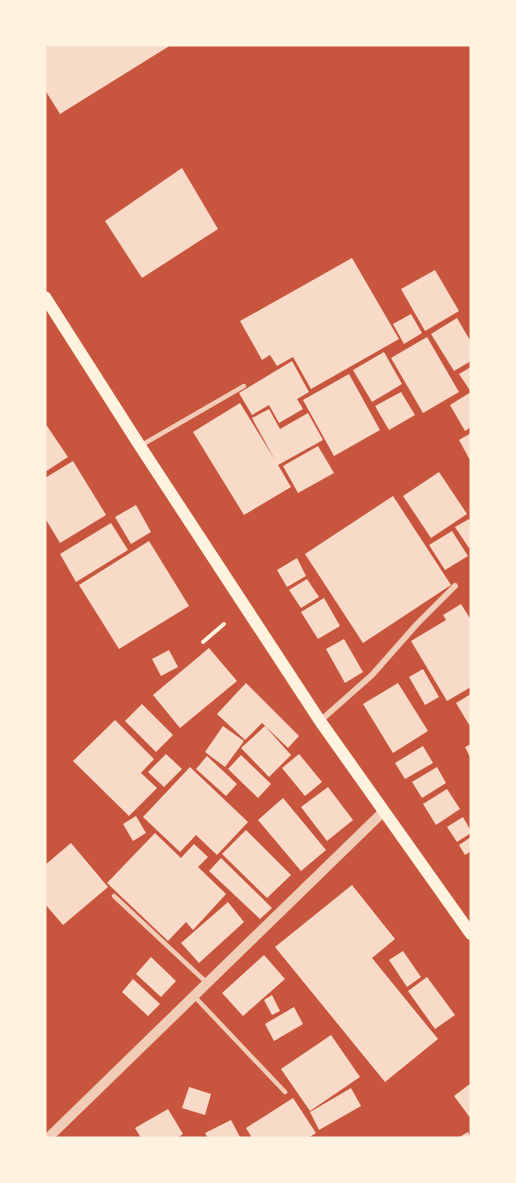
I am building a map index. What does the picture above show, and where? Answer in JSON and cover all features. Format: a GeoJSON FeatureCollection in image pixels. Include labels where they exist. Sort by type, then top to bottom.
{"type":"FeatureCollection","features":[{"type":"Feature","properties":{"kind":"main road"},"geometry":{"type":"LineString","coordinates":[[45,297],[320,721],[471,934]]}},
{"type":"Feature","properties":{"kind":"street"},"geometry":{"type":"LineString","coordinates":[[320,721],[372,675],[417,624],[455,586]]}},
{"type":"Feature","properties":{"kind":"street"},"geometry":{"type":"LineString","coordinates":[[48,1138],[384,811]]}},
{"type":"Feature","properties":{"kind":"lane"},"geometry":{"type":"LineString","coordinates":[[140,446],[244,386]]}},
{"type":"Feature","properties":{"kind":"lane"},"geometry":{"type":"LineString","coordinates":[[114,896],[207,983]]}},
{"type":"Feature","properties":{"kind":"lane"},"geometry":{"type":"LineString","coordinates":[[194,996],[285,1092]]}},
{"type":"Feature","properties":{"kind":"building"},"geometry":{"type":"Polygon","coordinates":[[[49,45],[171,45],[60,114],[45,90],[45,48],[49,45]]]}},
{"type":"Feature","properties":{"kind":"building"},"geometry":{"type":"Polygon","coordinates":[[[182,168],[218,229],[142,278],[105,221],[182,168]]]}},
{"type":"Feature","properties":{"kind":"building"},"geometry":{"type":"Polygon","coordinates":[[[352,258],[399,339],[311,389],[293,357],[277,366],[270,355],[262,360],[240,321],[352,258]]]}},
{"type":"Feature","properties":{"kind":"building"},"geometry":{"type":"Polygon","coordinates":[[[435,270],[459,311],[425,331],[401,289],[435,270]]]}},
{"type":"Feature","properties":{"kind":"building"},"geometry":{"type":"Polygon","coordinates":[[[411,314],[422,333],[404,344],[393,324],[411,314]]]}},
{"type":"Feature","properties":{"kind":"building"},"geometry":{"type":"Polygon","coordinates":[[[457,318],[471,342],[471,361],[454,371],[431,334],[457,318]]]}},
{"type":"Feature","properties":{"kind":"building"},"geometry":{"type":"Polygon","coordinates":[[[427,337],[459,392],[423,413],[391,358],[427,337]]]}},
{"type":"Feature","properties":{"kind":"building"},"geometry":{"type":"Polygon","coordinates":[[[384,352],[402,384],[372,402],[353,370],[384,352]]]}},
{"type":"Feature","properties":{"kind":"building"},"geometry":{"type":"Polygon","coordinates":[[[292,361],[309,392],[297,399],[303,409],[279,423],[269,405],[252,415],[239,393],[292,361]]]}},
{"type":"Feature","properties":{"kind":"building"},"geometry":{"type":"Polygon","coordinates":[[[471,367],[471,392],[459,374],[471,367]]]}},
{"type":"Feature","properties":{"kind":"building"},"geometry":{"type":"Polygon","coordinates":[[[349,374],[380,430],[334,456],[303,400],[349,374]]]}},
{"type":"Feature","properties":{"kind":"building"},"geometry":{"type":"Polygon","coordinates":[[[401,392],[415,415],[389,430],[375,406],[401,392]]]}},
{"type":"Feature","properties":{"kind":"building"},"geometry":{"type":"Polygon","coordinates":[[[471,392],[471,427],[465,431],[450,405],[471,392]]]}},
{"type":"Feature","properties":{"kind":"building"},"geometry":{"type":"Polygon","coordinates":[[[240,403],[275,460],[252,418],[269,409],[280,429],[308,413],[323,440],[278,465],[291,487],[244,515],[193,432],[240,403]]]}},
{"type":"Feature","properties":{"kind":"building"},"geometry":{"type":"Polygon","coordinates":[[[45,423],[68,457],[45,472],[45,423]]]}},
{"type":"Feature","properties":{"kind":"building"},"geometry":{"type":"Polygon","coordinates":[[[471,433],[471,462],[459,440],[471,433]]]}},
{"type":"Feature","properties":{"kind":"building"},"geometry":{"type":"Polygon","coordinates":[[[318,446],[334,473],[298,493],[283,466],[318,446]]]}},
{"type":"Feature","properties":{"kind":"building"},"geometry":{"type":"Polygon","coordinates":[[[73,461],[106,515],[60,543],[45,518],[45,478],[73,461]]]}},
{"type":"Feature","properties":{"kind":"building"},"geometry":{"type":"Polygon","coordinates":[[[439,472],[467,514],[431,538],[403,496],[439,472]]]}},
{"type":"Feature","properties":{"kind":"building"},"geometry":{"type":"Polygon","coordinates":[[[393,496],[451,585],[363,643],[305,554],[393,496]]]}},
{"type":"Feature","properties":{"kind":"building"},"geometry":{"type":"Polygon","coordinates":[[[136,505],[151,532],[131,544],[115,517],[136,505]]]}},
{"type":"Feature","properties":{"kind":"building"},"geometry":{"type":"Polygon","coordinates":[[[469,519],[471,547],[469,548],[455,527],[469,519]]]}},
{"type":"Feature","properties":{"kind":"building"},"geometry":{"type":"Polygon","coordinates":[[[111,523],[128,550],[76,582],[60,554],[111,523]]]}},
{"type":"Feature","properties":{"kind":"building"},"geometry":{"type":"Polygon","coordinates":[[[452,531],[468,556],[445,570],[429,545],[452,531]]]}},
{"type":"Feature","properties":{"kind":"building"},"geometry":{"type":"Polygon","coordinates":[[[149,541],[189,606],[119,649],[79,585],[149,541]]]}},
{"type":"Feature","properties":{"kind":"building"},"geometry":{"type":"Polygon","coordinates":[[[297,558],[306,576],[287,587],[277,570],[297,558]]]}},
{"type":"Feature","properties":{"kind":"building"},"geometry":{"type":"Polygon","coordinates":[[[307,579],[319,597],[301,608],[289,590],[307,579]]]}},
{"type":"Feature","properties":{"kind":"building"},"geometry":{"type":"Polygon","coordinates":[[[324,598],[340,626],[318,639],[301,612],[324,598]]]}},
{"type":"Feature","properties":{"kind":"building"},"geometry":{"type":"Polygon","coordinates":[[[461,604],[471,620],[471,687],[447,701],[411,641],[446,620],[443,615],[461,604]]]}},
{"type":"Feature","properties":{"kind":"building"},"geometry":{"type":"Polygon","coordinates":[[[344,639],[363,672],[345,683],[326,649],[344,639]]]}},
{"type":"Feature","properties":{"kind":"building"},"geometry":{"type":"Polygon","coordinates":[[[209,648],[237,681],[180,728],[153,695],[209,648]]]}},
{"type":"Feature","properties":{"kind":"building"},"geometry":{"type":"Polygon","coordinates":[[[169,650],[178,667],[161,676],[152,659],[169,650]]]}},
{"type":"Feature","properties":{"kind":"building"},"geometry":{"type":"Polygon","coordinates":[[[423,669],[439,697],[425,705],[409,677],[423,669]]]}},
{"type":"Feature","properties":{"kind":"building"},"geometry":{"type":"Polygon","coordinates":[[[246,683],[299,736],[288,748],[262,723],[245,740],[217,714],[246,683]]]}},
{"type":"Feature","properties":{"kind":"building"},"geometry":{"type":"Polygon","coordinates":[[[398,683],[428,731],[393,753],[363,704],[398,683]]]}},
{"type":"Feature","properties":{"kind":"building"},"geometry":{"type":"Polygon","coordinates":[[[471,694],[471,728],[456,703],[471,694]]]}},
{"type":"Feature","properties":{"kind":"building"},"geometry":{"type":"Polygon","coordinates":[[[142,704],[173,735],[156,752],[125,721],[142,704]]]}},
{"type":"Feature","properties":{"kind":"building"},"geometry":{"type":"Polygon","coordinates":[[[115,720],[154,759],[141,773],[157,788],[129,816],[73,761],[115,720]]]}},
{"type":"Feature","properties":{"kind":"building"},"geometry":{"type":"Polygon","coordinates":[[[223,726],[244,741],[225,767],[205,752],[223,726]]]}},
{"type":"Feature","properties":{"kind":"building"},"geometry":{"type":"Polygon","coordinates":[[[265,726],[291,755],[269,777],[241,748],[265,726]]]}},
{"type":"Feature","properties":{"kind":"building"},"geometry":{"type":"Polygon","coordinates":[[[471,744],[471,759],[465,747],[471,744]]]}},
{"type":"Feature","properties":{"kind":"building"},"geometry":{"type":"Polygon","coordinates":[[[423,746],[433,763],[405,779],[395,763],[423,746]]]}},
{"type":"Feature","properties":{"kind":"building"},"geometry":{"type":"Polygon","coordinates":[[[166,754],[182,769],[164,787],[148,772],[166,754]]]}},
{"type":"Feature","properties":{"kind":"building"},"geometry":{"type":"Polygon","coordinates":[[[299,754],[322,782],[305,796],[282,768],[299,754]]]}},
{"type":"Feature","properties":{"kind":"building"},"geometry":{"type":"Polygon","coordinates":[[[241,755],[271,784],[258,798],[228,769],[241,755]]]}},
{"type":"Feature","properties":{"kind":"building"},"geometry":{"type":"Polygon","coordinates":[[[207,756],[237,784],[226,796],[196,769],[207,756]]]}},
{"type":"Feature","properties":{"kind":"building"},"geometry":{"type":"Polygon","coordinates":[[[190,767],[248,822],[217,855],[196,835],[180,852],[143,817],[190,767]]]}},
{"type":"Feature","properties":{"kind":"building"},"geometry":{"type":"Polygon","coordinates":[[[437,767],[446,783],[422,798],[412,782],[437,767]]]}},
{"type":"Feature","properties":{"kind":"building"},"geometry":{"type":"Polygon","coordinates":[[[328,787],[353,820],[327,841],[301,807],[328,787]]]}},
{"type":"Feature","properties":{"kind":"building"},"geometry":{"type":"Polygon","coordinates":[[[447,789],[460,809],[436,825],[423,804],[447,789]]]}},
{"type":"Feature","properties":{"kind":"building"},"geometry":{"type":"Polygon","coordinates":[[[283,798],[326,850],[301,871],[258,820],[283,798]]]}},
{"type":"Feature","properties":{"kind":"building"},"geometry":{"type":"Polygon","coordinates":[[[136,816],[146,833],[133,841],[123,824],[136,816]]]}},
{"type":"Feature","properties":{"kind":"building"},"geometry":{"type":"Polygon","coordinates":[[[463,817],[471,833],[457,842],[447,827],[463,817]]]}},
{"type":"Feature","properties":{"kind":"building"},"geometry":{"type":"Polygon","coordinates":[[[246,830],[291,875],[267,898],[222,854],[246,830]]]}},
{"type":"Feature","properties":{"kind":"building"},"geometry":{"type":"Polygon","coordinates":[[[155,833],[181,858],[194,844],[208,857],[198,867],[226,894],[193,930],[186,922],[168,941],[107,883],[155,833]]]}},
{"type":"Feature","properties":{"kind":"building"},"geometry":{"type":"Polygon","coordinates":[[[471,837],[471,851],[465,855],[459,845],[471,837]]]}},
{"type":"Feature","properties":{"kind":"building"},"geometry":{"type":"Polygon","coordinates":[[[71,843],[108,887],[63,925],[45,904],[45,865],[71,843]]]}},
{"type":"Feature","properties":{"kind":"building"},"geometry":{"type":"Polygon","coordinates":[[[221,858],[272,908],[260,919],[209,871],[221,858]]]}},
{"type":"Feature","properties":{"kind":"building"},"geometry":{"type":"Polygon","coordinates":[[[352,885],[395,939],[372,958],[438,1039],[385,1082],[275,947],[352,885]]]}},
{"type":"Feature","properties":{"kind":"building"},"geometry":{"type":"Polygon","coordinates":[[[228,902],[244,922],[199,963],[181,943],[228,902]]]}},
{"type":"Feature","properties":{"kind":"building"},"geometry":{"type":"Polygon","coordinates":[[[403,951],[421,977],[407,987],[389,960],[403,951]]]}},
{"type":"Feature","properties":{"kind":"building"},"geometry":{"type":"Polygon","coordinates":[[[264,955],[285,979],[243,1016],[222,993],[264,955]]]}},
{"type":"Feature","properties":{"kind":"building"},"geometry":{"type":"Polygon","coordinates":[[[151,957],[176,981],[161,997],[136,974],[151,957]]]}},
{"type":"Feature","properties":{"kind":"building"},"geometry":{"type":"Polygon","coordinates":[[[427,977],[455,1015],[435,1029],[408,991],[427,977]]]}},
{"type":"Feature","properties":{"kind":"building"},"geometry":{"type":"Polygon","coordinates":[[[133,979],[160,1004],[148,1016],[122,992],[133,979]]]}},
{"type":"Feature","properties":{"kind":"building"},"geometry":{"type":"Polygon","coordinates":[[[272,995],[280,1011],[272,1015],[264,1000],[272,995]]]}},
{"type":"Feature","properties":{"kind":"building"},"geometry":{"type":"Polygon","coordinates":[[[294,1007],[303,1024],[274,1041],[265,1024],[294,1007]]]}},
{"type":"Feature","properties":{"kind":"building"},"geometry":{"type":"Polygon","coordinates":[[[331,1035],[360,1077],[310,1111],[281,1069],[331,1035]]]}},
{"type":"Feature","properties":{"kind":"building"},"geometry":{"type":"Polygon","coordinates":[[[471,1083],[471,1119],[454,1096],[471,1083]]]}},
{"type":"Feature","properties":{"kind":"building"},"geometry":{"type":"Polygon","coordinates":[[[189,1087],[211,1094],[205,1115],[182,1108],[189,1087]]]}},
{"type":"Feature","properties":{"kind":"building"},"geometry":{"type":"Polygon","coordinates":[[[351,1088],[361,1106],[319,1130],[310,1112],[351,1088]]]}},
{"type":"Feature","properties":{"kind":"building"},"geometry":{"type":"Polygon","coordinates":[[[293,1098],[316,1133],[308,1138],[252,1138],[246,1128],[293,1098]]]}},
{"type":"Feature","properties":{"kind":"building"},"geometry":{"type":"Polygon","coordinates":[[[168,1109],[183,1134],[177,1138],[141,1138],[135,1128],[168,1109]]]}},
{"type":"Feature","properties":{"kind":"building"},"geometry":{"type":"Polygon","coordinates":[[[231,1120],[240,1137],[208,1138],[205,1133],[231,1120]]]}},
{"type":"Feature","properties":{"kind":"building"},"geometry":{"type":"Polygon","coordinates":[[[468,1132],[471,1138],[458,1138],[468,1132]]]}}]}
